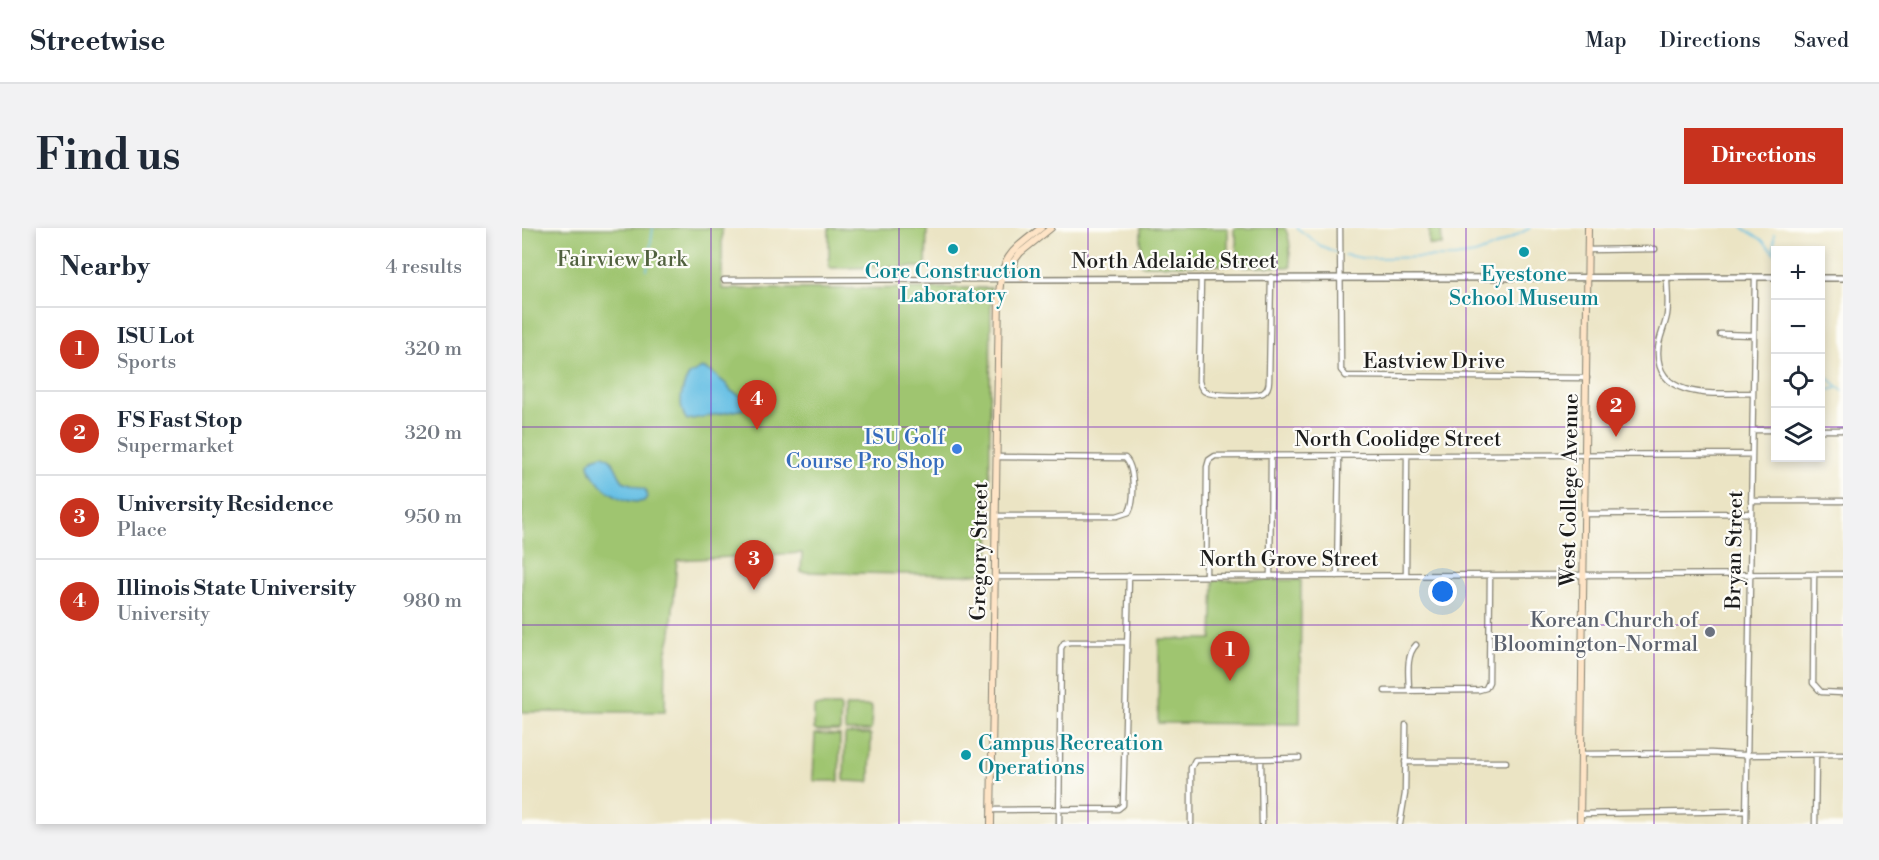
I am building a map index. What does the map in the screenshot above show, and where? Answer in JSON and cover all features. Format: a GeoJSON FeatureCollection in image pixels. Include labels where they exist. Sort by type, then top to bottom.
{"type":"FeatureCollection","features":[{"type":"Feature","properties":{"kind":"main road","name":"Gregory Street"},"geometry":{"type":"LineString","coordinates":[[991,824],[999,294],[1003,266],[1010,254],[1041,228]]}},
{"type":"Feature","properties":{"kind":"main road"},"geometry":{"type":"LineString","coordinates":[[1001,279],[1020,253],[1051,228]]}},
{"type":"Feature","properties":{"kind":"main road","name":"West College Avenue"},"geometry":{"type":"LineString","coordinates":[[1580,824],[1588,228]]}},
{"type":"Feature","properties":{"kind":"main road"},"geometry":{"type":"LineString","coordinates":[[1015,259],[1014,267],[1022,278]]}},
{"type":"Feature","properties":{"kind":"street","name":"Eastview Drive"},"geometry":{"type":"LineString","coordinates":[[1340,228],[1341,370],[1346,376],[1352,378],[1587,378]]}},
{"type":"Feature","properties":{"kind":"street"},"geometry":{"type":"LineString","coordinates":[[1588,250],[1655,249]]}},
{"type":"Feature","properties":{"kind":"street","name":"Bryan Street"},"geometry":{"type":"LineString","coordinates":[[1746,824],[1755,277]]}},
{"type":"Feature","properties":{"kind":"street","name":"North Adelaide Street"},"geometry":{"type":"LineString","coordinates":[[724,280],[1771,277]]}},
{"type":"Feature","properties":{"kind":"street"},"geometry":{"type":"LineString","coordinates":[[1201,278],[1199,381],[1201,388],[1206,393],[1215,394],[1255,394],[1263,392],[1268,387],[1271,278]]}},
{"type":"Feature","properties":{"kind":"street"},"geometry":{"type":"LineString","coordinates":[[1667,278],[1667,313],[1658,353],[1662,371],[1667,379],[1682,388],[1695,392],[1753,393]]}},
{"type":"Feature","properties":{"kind":"street"},"geometry":{"type":"LineString","coordinates":[[1825,278],[1843,278]]}},
{"type":"Feature","properties":{"kind":"street"},"geometry":{"type":"LineString","coordinates":[[1720,334],[1754,334]]}},
{"type":"Feature","properties":{"kind":"street"},"geometry":{"type":"LineString","coordinates":[[1753,430],[1771,430]]}},
{"type":"Feature","properties":{"kind":"street"},"geometry":{"type":"LineString","coordinates":[[1825,430],[1843,430]]}},
{"type":"Feature","properties":{"kind":"street","name":"North Coolidge Street"},"geometry":{"type":"LineString","coordinates":[[1206,576],[1207,467],[1210,458],[1215,456],[1752,454]]}},
{"type":"Feature","properties":{"kind":"street"},"geometry":{"type":"LineString","coordinates":[[1270,576],[1271,456]]}},
{"type":"Feature","properties":{"kind":"street"},"geometry":{"type":"LineString","coordinates":[[1337,576],[1339,456]]}},
{"type":"Feature","properties":{"kind":"street"},"geometry":{"type":"LineString","coordinates":[[1406,575],[1407,456]]}},
{"type":"Feature","properties":{"kind":"street"},"geometry":{"type":"LineString","coordinates":[[996,516],[1117,516],[1128,512],[1132,505],[1132,470],[1128,461],[1121,457],[997,457]]}},
{"type":"Feature","properties":{"kind":"street"},"geometry":{"type":"LineString","coordinates":[[1751,501],[1843,501]]}},
{"type":"Feature","properties":{"kind":"street"},"geometry":{"type":"LineString","coordinates":[[1585,514],[1751,513]]}},
{"type":"Feature","properties":{"kind":"street"},"geometry":{"type":"LineString","coordinates":[[1814,574],[1812,674],[1816,688],[1826,693],[1843,693]]}},
{"type":"Feature","properties":{"kind":"street","name":"North Grove Street"},"geometry":{"type":"LineString","coordinates":[[995,577],[1843,574]]}},
{"type":"Feature","properties":{"kind":"street"},"geometry":{"type":"LineString","coordinates":[[1385,691],[1486,688],[1489,682],[1490,575]]}},
{"type":"Feature","properties":{"kind":"street"},"geometry":{"type":"LineString","coordinates":[[991,810],[1122,808],[1125,794],[1129,576]]}},
{"type":"Feature","properties":{"kind":"street"},"geometry":{"type":"LineString","coordinates":[[1059,824],[1060,651],[1064,644],[1070,642],[1127,642]]}},
{"type":"Feature","properties":{"kind":"street"},"geometry":{"type":"LineString","coordinates":[[1409,691],[1409,656],[1411,649],[1416,645]]}},
{"type":"Feature","properties":{"kind":"street"},"geometry":{"type":"LineString","coordinates":[[1400,824],[1405,794],[1406,725]]}},
{"type":"Feature","properties":{"kind":"street"},"geometry":{"type":"LineString","coordinates":[[1581,754],[1843,754]]}},
{"type":"Feature","properties":{"kind":"street"},"geometry":{"type":"LineString","coordinates":[[1815,824],[1816,755]]}},
{"type":"Feature","properties":{"kind":"street"},"geometry":{"type":"LineString","coordinates":[[1191,824],[1191,768],[1196,759],[1299,758]]}},
{"type":"Feature","properties":{"kind":"street"},"geometry":{"type":"LineString","coordinates":[[1262,759],[1262,824]]}},
{"type":"Feature","properties":{"kind":"street"},"geometry":{"type":"LineString","coordinates":[[1405,762],[1506,762]]}},
{"type":"Feature","properties":{"kind":"street"},"geometry":{"type":"LineString","coordinates":[[1580,814],[1746,811]]}},
{"type":"Feature","properties":{"kind":"green space","name":"Fairview Park"},"geometry":{"type":"Polygon","coordinates":[[[522,228],[722,228],[722,289],[991,288],[989,572],[964,575],[801,572],[802,553],[677,560],[671,634],[666,654],[665,712],[522,712],[522,228]]]}},
{"type":"Feature","properties":{"kind":"green space"},"geometry":{"type":"Polygon","coordinates":[[[829,228],[927,228],[926,267],[829,268],[829,228]]]}},
{"type":"Feature","properties":{"kind":"green space"},"geometry":{"type":"Polygon","coordinates":[[[1141,228],[1228,228],[1228,265],[1141,265],[1141,228]]]}},
{"type":"Feature","properties":{"kind":"green space"},"geometry":{"type":"Polygon","coordinates":[[[1234,228],[1285,228],[1290,243],[1291,267],[1243,267],[1237,260],[1234,228]]]}},
{"type":"Feature","properties":{"kind":"green space"},"geometry":{"type":"Polygon","coordinates":[[[1429,228],[1441,228],[1442,245],[1429,245],[1429,228]]]}},
{"type":"Feature","properties":{"kind":"green space"},"geometry":{"type":"Polygon","coordinates":[[[1214,580],[1301,580],[1300,724],[1158,723],[1159,639],[1212,639],[1214,580]]]}},
{"type":"Feature","properties":{"kind":"green space"},"geometry":{"type":"Polygon","coordinates":[[[816,706],[839,706],[841,708],[839,731],[816,731],[814,729],[814,708],[816,706]]]}},
{"type":"Feature","properties":{"kind":"green space"},"geometry":{"type":"Polygon","coordinates":[[[847,706],[870,706],[872,708],[870,731],[846,731],[845,708],[847,706]]]}},
{"type":"Feature","properties":{"kind":"green space"},"geometry":{"type":"Polygon","coordinates":[[[815,734],[840,735],[839,781],[815,781],[813,779],[815,734]]]}},
{"type":"Feature","properties":{"kind":"green space"},"geometry":{"type":"Polygon","coordinates":[[[846,734],[871,735],[869,782],[844,780],[846,734]]]}},
{"type":"Feature","properties":{"kind":"water"},"geometry":{"type":"Polygon","coordinates":[[[702,368],[710,371],[731,391],[751,401],[751,406],[687,420],[682,409],[682,392],[689,375],[702,368]]]}},
{"type":"Feature","properties":{"kind":"water"},"geometry":{"type":"Polygon","coordinates":[[[603,455],[613,462],[623,481],[646,490],[647,497],[644,501],[628,501],[619,497],[595,479],[589,463],[593,458],[603,455]]]}},
{"type":"Feature","properties":{"kind":"waterway"},"geometry":{"type":"LineString","coordinates":[[647,270],[653,228]]}},
{"type":"Feature","properties":{"kind":"waterway"},"geometry":{"type":"LineString","coordinates":[[1297,228],[1321,246],[1336,252]]}},
{"type":"Feature","properties":{"kind":"waterway"},"geometry":{"type":"LineString","coordinates":[[1345,255],[1362,258],[1454,257],[1475,254],[1530,228]]}},
{"type":"Feature","properties":{"kind":"waterway"},"geometry":{"type":"LineString","coordinates":[[1743,228],[1761,239],[1771,250]]}},
{"type":"Feature","properties":{"kind":"waterway"},"geometry":{"type":"LineString","coordinates":[[1774,234],[1774,246]]}},
{"type":"Feature","properties":{"kind":"waterway"},"geometry":{"type":"LineString","coordinates":[[1825,375],[1843,391]]}},
{"type":"Feature","properties":{"kind":"waterway"},"geometry":{"type":"LineString","coordinates":[[1825,393],[1837,388]]}},
{"type":"Feature","properties":{"kind":"place","name":"Core Construction Laboratory"},"geometry":{"type":"Point","coordinates":[953,249]}},
{"type":"Feature","properties":{"kind":"place","name":"Eyestone School Museum"},"geometry":{"type":"Point","coordinates":[1524,252]}},
{"type":"Feature","properties":{"kind":"place","name":"Illinois State University"},"geometry":{"type":"Point","coordinates":[757,430]}},
{"type":"Feature","properties":{"kind":"place","name":"FS Fast Stop"},"geometry":{"type":"Point","coordinates":[1616,437]}},
{"type":"Feature","properties":{"kind":"place","name":"ISU Golf Course Pro Shop"},"geometry":{"type":"Point","coordinates":[957,449]}},
{"type":"Feature","properties":{"kind":"place","name":"University Residence"},"geometry":{"type":"Point","coordinates":[754,590]}},
{"type":"Feature","properties":{"kind":"place","name":"Korean Church of Bloomington-Normal"},"geometry":{"type":"Point","coordinates":[1710,632]}},
{"type":"Feature","properties":{"kind":"place","name":"ISU Lot"},"geometry":{"type":"Point","coordinates":[1230,681]}},
{"type":"Feature","properties":{"kind":"place","name":"Campus Recreation Operations"},"geometry":{"type":"Point","coordinates":[966,755]}}]}
